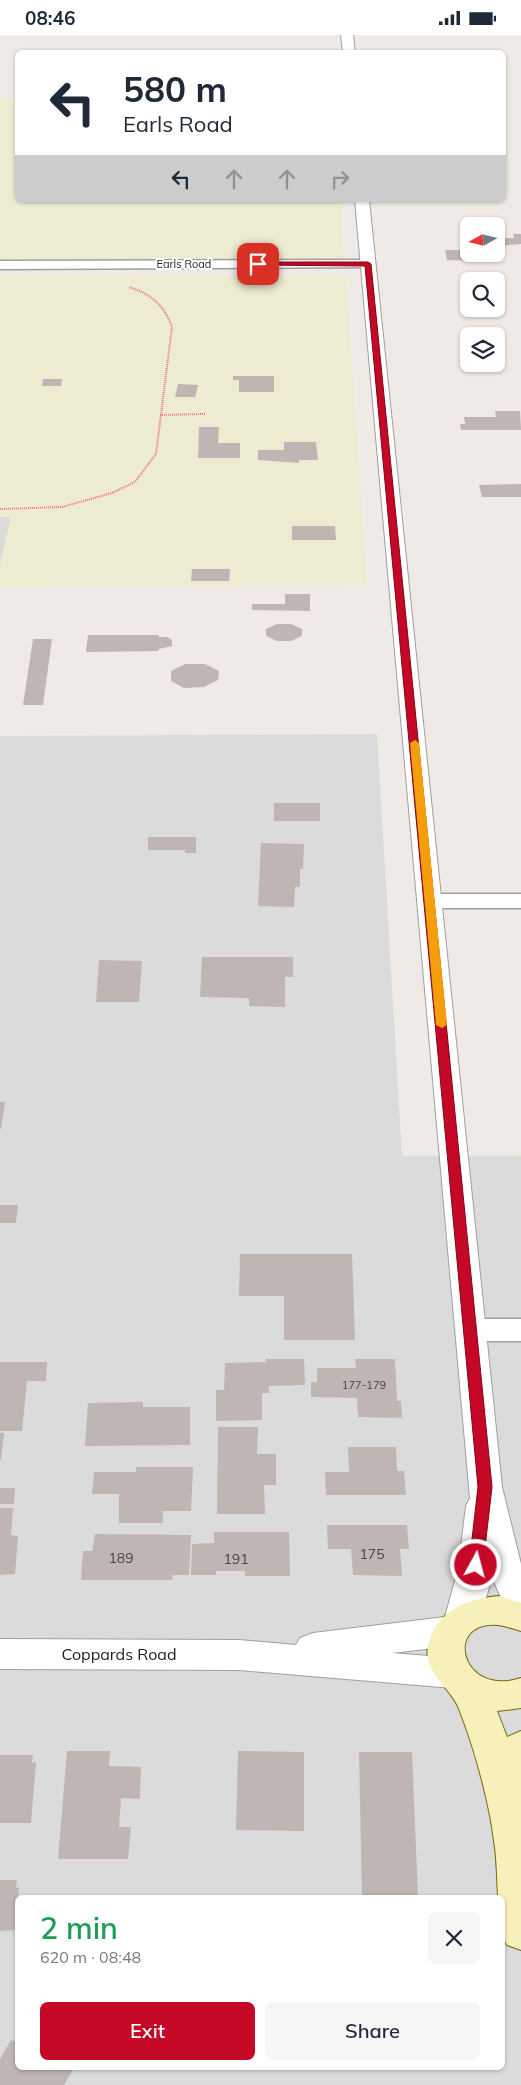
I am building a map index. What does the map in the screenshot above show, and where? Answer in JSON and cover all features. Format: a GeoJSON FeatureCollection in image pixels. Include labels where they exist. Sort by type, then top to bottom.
{"type":"FeatureCollection","features":[{"type":"Feature","properties":{"kind":"main road"},"geometry":{"type":"LineString","coordinates":[[514,1840],[490,1741],[461,1681],[446,1659],[445,1644],[456,1625],[477,1613],[494,1611],[512,1613],[521,1617]]}},
{"type":"Feature","properties":{"kind":"main road"},"geometry":{"type":"LineString","coordinates":[[461,1681],[485,1694],[502,1696],[521,1693]]}},
{"type":"Feature","properties":{"kind":"main road"},"geometry":{"type":"LineString","coordinates":[[521,1747],[514,1840],[521,1932]]}},
{"type":"Feature","properties":{"kind":"street"},"geometry":{"type":"LineString","coordinates":[[347,35],[349,50]]}},
{"type":"Feature","properties":{"kind":"street"},"geometry":{"type":"LineString","coordinates":[[362,202],[485,1487],[503,1563],[521,1604]]}},
{"type":"Feature","properties":{"kind":"street","name":"Earls Road"},"geometry":{"type":"LineString","coordinates":[[0,265],[368,264]]}},
{"type":"Feature","properties":{"kind":"street"},"geometry":{"type":"LineString","coordinates":[[430,901],[521,901]]}},
{"type":"Feature","properties":{"kind":"street"},"geometry":{"type":"LineString","coordinates":[[471,1330],[521,1330]]}},
{"type":"Feature","properties":{"kind":"street"},"geometry":{"type":"LineString","coordinates":[[456,1625],[476,1569],[485,1487]]}},
{"type":"Feature","properties":{"kind":"street","name":"Coppards Road"},"geometry":{"type":"LineString","coordinates":[[0,1654],[239,1655],[379,1641],[456,1625]]}},
{"type":"Feature","properties":{"kind":"street","name":"Coppards Road"},"geometry":{"type":"LineString","coordinates":[[239,1655],[461,1681]]}},
{"type":"Feature","properties":{"kind":"path"},"geometry":{"type":"LineString","coordinates":[[0,509],[62,507],[112,493],[135,482],[156,454],[172,327],[168,312],[156,301],[139,290],[123,285]]}},
{"type":"Feature","properties":{"kind":"path"},"geometry":{"type":"LineString","coordinates":[[160,415],[205,414]]}},
{"type":"Feature","properties":{"kind":"shaded area"},"geometry":{"type":"Polygon","coordinates":[[[0,99],[15,99],[15,202],[340,202],[344,261],[0,260],[0,99]]]}},
{"type":"Feature","properties":{"kind":"shaded area"},"geometry":{"type":"Polygon","coordinates":[[[0,276],[346,276],[367,585],[0,587],[0,566],[11,517],[0,517],[0,276]]]}},
{"type":"Feature","properties":{"kind":"shaded area"},"geometry":{"type":"Polygon","coordinates":[[[0,517],[11,517],[0,566],[0,517]]]}},
{"type":"Feature","properties":{"kind":"shaded area"},"geometry":{"type":"Polygon","coordinates":[[[377,734],[402,1156],[521,1156],[521,2085],[0,2085],[0,736],[377,734]]]}},
{"type":"Feature","properties":{"kind":"building"},"geometry":{"type":"Polygon","coordinates":[[[513,234],[521,234],[521,244],[505,245],[505,238],[514,238],[513,234]]]}},
{"type":"Feature","properties":{"kind":"building"},"geometry":{"type":"Polygon","coordinates":[[[445,250],[460,250],[460,260],[447,260],[445,250]]]}},
{"type":"Feature","properties":{"kind":"building"},"geometry":{"type":"Polygon","coordinates":[[[233,376],[274,376],[274,392],[239,392],[239,380],[233,380],[233,376]]]}},
{"type":"Feature","properties":{"kind":"building"},"geometry":{"type":"Polygon","coordinates":[[[43,379],[62,379],[61,386],[42,386],[43,379]]]}},
{"type":"Feature","properties":{"kind":"building"},"geometry":{"type":"Polygon","coordinates":[[[178,384],[198,385],[195,397],[175,397],[178,384]]]}},
{"type":"Feature","properties":{"kind":"building"},"geometry":{"type":"Polygon","coordinates":[[[495,411],[520,411],[521,430],[461,430],[460,424],[465,424],[464,417],[496,417],[495,411]]]}},
{"type":"Feature","properties":{"kind":"building"},"geometry":{"type":"Polygon","coordinates":[[[199,427],[219,427],[218,443],[240,443],[240,458],[198,458],[199,427]]]}},
{"type":"Feature","properties":{"kind":"building"},"geometry":{"type":"Polygon","coordinates":[[[284,442],[316,442],[318,460],[299,460],[299,463],[258,460],[258,450],[284,450],[284,442]]]}},
{"type":"Feature","properties":{"kind":"building"},"geometry":{"type":"Polygon","coordinates":[[[521,484],[521,497],[482,497],[479,485],[521,484]]]}},
{"type":"Feature","properties":{"kind":"building"},"geometry":{"type":"Polygon","coordinates":[[[292,526],[335,526],[336,540],[292,540],[292,526]]]}},
{"type":"Feature","properties":{"kind":"building"},"geometry":{"type":"Polygon","coordinates":[[[192,569],[230,569],[229,581],[191,581],[192,569]]]}},
{"type":"Feature","properties":{"kind":"building"},"geometry":{"type":"Polygon","coordinates":[[[285,594],[310,594],[310,611],[252,610],[252,604],[285,604],[285,594]]]}},
{"type":"Feature","properties":{"kind":"building"},"geometry":{"type":"Polygon","coordinates":[[[277,624],[291,624],[302,629],[302,636],[291,641],[277,641],[266,636],[266,629],[277,624]]]}},
{"type":"Feature","properties":{"kind":"building"},"geometry":{"type":"Polygon","coordinates":[[[88,635],[159,635],[159,637],[167,637],[172,640],[172,646],[159,649],[158,651],[86,652],[88,635]]]}},
{"type":"Feature","properties":{"kind":"building"},"geometry":{"type":"Polygon","coordinates":[[[33,639],[52,639],[43,705],[23,705],[33,639]]]}},
{"type":"Feature","properties":{"kind":"building"},"geometry":{"type":"Polygon","coordinates":[[[185,664],[205,664],[219,671],[218,680],[204,687],[184,688],[171,681],[171,671],[185,664]]]}},
{"type":"Feature","properties":{"kind":"building"},"geometry":{"type":"Polygon","coordinates":[[[274,803],[320,803],[320,821],[274,821],[274,803]]]}},
{"type":"Feature","properties":{"kind":"building"},"geometry":{"type":"Polygon","coordinates":[[[148,837],[196,837],[196,853],[185,853],[185,850],[148,850],[148,837]]]}},
{"type":"Feature","properties":{"kind":"building"},"geometry":{"type":"Polygon","coordinates":[[[261,843],[304,844],[303,869],[300,869],[300,887],[295,887],[294,907],[258,906],[261,843]]]}},
{"type":"Feature","properties":{"kind":"building"},"geometry":{"type":"Polygon","coordinates":[[[202,957],[293,957],[293,977],[285,977],[285,1007],[249,1006],[249,998],[200,997],[202,957]]]}},
{"type":"Feature","properties":{"kind":"building"},"geometry":{"type":"Polygon","coordinates":[[[99,960],[142,961],[139,1002],[96,1002],[99,960]]]}},
{"type":"Feature","properties":{"kind":"building"},"geometry":{"type":"Polygon","coordinates":[[[0,1102],[5,1102],[1,1129],[0,1129],[0,1102]]]}},
{"type":"Feature","properties":{"kind":"building"},"geometry":{"type":"Polygon","coordinates":[[[0,1205],[18,1205],[16,1223],[0,1223],[0,1205]]]}},
{"type":"Feature","properties":{"kind":"building"},"geometry":{"type":"Polygon","coordinates":[[[240,1254],[352,1254],[355,1340],[284,1340],[284,1296],[239,1296],[240,1254]]]}},
{"type":"Feature","properties":{"kind":"building"},"geometry":{"type":"Polygon","coordinates":[[[266,1359],[304,1359],[305,1385],[269,1386],[269,1393],[262,1393],[262,1420],[216,1421],[216,1390],[224,1390],[225,1363],[266,1362],[266,1359]]]}},
{"type":"Feature","properties":{"kind":"building"},"geometry":{"type":"Polygon","coordinates":[[[355,1359],[395,1359],[397,1401],[401,1401],[402,1418],[358,1417],[357,1398],[311,1397],[311,1382],[317,1382],[317,1368],[356,1368],[355,1359]]]}},
{"type":"Feature","properties":{"kind":"building"},"geometry":{"type":"Polygon","coordinates":[[[0,1362],[47,1362],[46,1381],[27,1381],[22,1431],[0,1431],[0,1362]]]}},
{"type":"Feature","properties":{"kind":"building"},"geometry":{"type":"Polygon","coordinates":[[[143,1402],[143,1407],[190,1407],[190,1445],[85,1446],[88,1403],[143,1402]]]}},
{"type":"Feature","properties":{"kind":"building"},"geometry":{"type":"Polygon","coordinates":[[[218,1427],[258,1427],[257,1454],[276,1454],[276,1485],[264,1485],[265,1514],[217,1514],[218,1427]]]}},
{"type":"Feature","properties":{"kind":"building"},"geometry":{"type":"Polygon","coordinates":[[[0,1433],[4,1433],[1,1460],[0,1460],[0,1433]]]}},
{"type":"Feature","properties":{"kind":"building"},"geometry":{"type":"Polygon","coordinates":[[[348,1447],[396,1447],[397,1471],[404,1471],[406,1495],[326,1495],[325,1472],[349,1472],[348,1447]]]}},
{"type":"Feature","properties":{"kind":"building"},"geometry":{"type":"Polygon","coordinates":[[[136,1467],[193,1467],[191,1511],[163,1511],[163,1523],[119,1523],[119,1494],[92,1494],[94,1472],[136,1472],[136,1467]]]}},
{"type":"Feature","properties":{"kind":"building"},"geometry":{"type":"Polygon","coordinates":[[[0,1488],[15,1488],[14,1504],[0,1504],[0,1488]]]}},
{"type":"Feature","properties":{"kind":"building"},"geometry":{"type":"Polygon","coordinates":[[[0,1508],[13,1508],[11,1535],[18,1536],[15,1574],[0,1575],[0,1508]]]}},
{"type":"Feature","properties":{"kind":"building"},"geometry":{"type":"Polygon","coordinates":[[[327,1525],[407,1525],[409,1549],[400,1549],[402,1576],[353,1575],[351,1549],[328,1549],[327,1525]]]}},
{"type":"Feature","properties":{"kind":"building"},"geometry":{"type":"Polygon","coordinates":[[[214,1532],[289,1532],[290,1576],[245,1576],[245,1571],[216,1571],[216,1575],[191,1575],[192,1544],[214,1543],[214,1532]]]}},
{"type":"Feature","properties":{"kind":"building"},"geometry":{"type":"Polygon","coordinates":[[[95,1534],[191,1535],[189,1575],[173,1575],[172,1580],[81,1580],[83,1551],[92,1551],[95,1534]]]}},
{"type":"Feature","properties":{"kind":"building"},"geometry":{"type":"Polygon","coordinates":[[[67,1751],[110,1751],[109,1766],[141,1767],[140,1799],[121,1798],[119,1827],[131,1827],[128,1859],[58,1859],[67,1751]]]}},
{"type":"Feature","properties":{"kind":"building"},"geometry":{"type":"Polygon","coordinates":[[[238,1751],[304,1752],[304,1831],[236,1830],[238,1751]]]}},
{"type":"Feature","properties":{"kind":"building"},"geometry":{"type":"Polygon","coordinates":[[[359,1752],[412,1752],[418,1895],[362,1895],[359,1752]]]}},
{"type":"Feature","properties":{"kind":"building"},"geometry":{"type":"Polygon","coordinates":[[[0,1755],[33,1755],[32,1763],[36,1762],[31,1823],[0,1823],[0,1755]]]}},
{"type":"Feature","properties":{"kind":"building"},"geometry":{"type":"Polygon","coordinates":[[[0,1880],[17,1880],[16,1888],[19,1887],[18,1895],[15,1895],[15,1930],[0,1931],[0,1880]]]}},
{"type":"Feature","properties":{"kind":"building"},"geometry":{"type":"Polygon","coordinates":[[[11,2040],[15,2042],[15,2070],[73,2070],[64,2085],[0,2085],[0,2059],[11,2040]]]}},
{"type":"Feature","properties":{"kind":"slow traffic"},"geometry":{"type":"LineString","coordinates":[[415,743],[442,1025]]}},
{"type":"Feature","properties":{"kind":"route"},"geometry":{"type":"LineString","coordinates":[[258,264],[368,264],[485,1487],[476,1565]]}}]}
